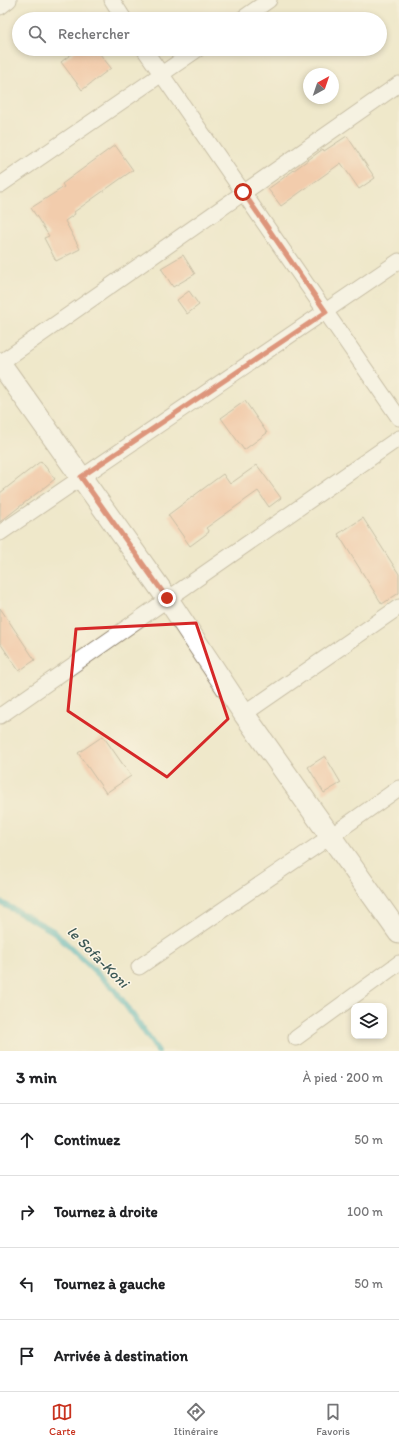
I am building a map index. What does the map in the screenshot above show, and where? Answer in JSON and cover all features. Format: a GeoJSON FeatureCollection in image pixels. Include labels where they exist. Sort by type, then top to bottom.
{"type":"FeatureCollection","features":[{"type":"Feature","properties":{"kind":"street"},"geometry":{"type":"LineString","coordinates":[[0,6],[9,0]]}},
{"type":"Feature","properties":{"kind":"street"},"geometry":{"type":"LineString","coordinates":[[112,0],[120,12]]}},
{"type":"Feature","properties":{"kind":"street"},"geometry":{"type":"LineString","coordinates":[[252,12],[269,0]]}},
{"type":"Feature","properties":{"kind":"street"},"geometry":{"type":"LineString","coordinates":[[149,56],[399,418]]}},
{"type":"Feature","properties":{"kind":"street"},"geometry":{"type":"LineString","coordinates":[[0,185],[188,56]]}},
{"type":"Feature","properties":{"kind":"street"},"geometry":{"type":"LineString","coordinates":[[399,84],[0,363],[167,598],[244,714],[399,933]]}},
{"type":"Feature","properties":{"kind":"street"},"geometry":{"type":"LineString","coordinates":[[0,533],[399,261]]}},
{"type":"Feature","properties":{"kind":"street"},"geometry":{"type":"LineString","coordinates":[[0,716],[167,598],[399,438]]}},
{"type":"Feature","properties":{"kind":"street"},"geometry":{"type":"LineString","coordinates":[[244,714],[399,607]]}},
{"type":"Feature","properties":{"kind":"street"},"geometry":{"type":"LineString","coordinates":[[139,967],[399,788]]}},
{"type":"Feature","properties":{"kind":"street"},"geometry":{"type":"LineString","coordinates":[[296,1038],[399,963]]}},
{"type":"Feature","properties":{"kind":"highlighted area"},"geometry":{"type":"Polygon","coordinates":[[[196,623],[228,719],[167,777],[68,711],[76,629],[196,623]]]}},
{"type":"Feature","properties":{"kind":"building"},"geometry":{"type":"Polygon","coordinates":[[[69,56],[102,56],[111,68],[82,90],[61,62],[69,56]]]}},
{"type":"Feature","properties":{"kind":"building"},"geometry":{"type":"Polygon","coordinates":[[[347,136],[375,178],[359,189],[341,163],[281,206],[268,189],[323,149],[324,151],[347,136]]]}},
{"type":"Feature","properties":{"kind":"building"},"geometry":{"type":"Polygon","coordinates":[[[115,145],[133,170],[74,212],[75,214],[65,221],[80,249],[56,261],[44,238],[49,236],[31,208],[64,187],[62,184],[115,145]]]}},
{"type":"Feature","properties":{"kind":"building"},"geometry":{"type":"Polygon","coordinates":[[[183,255],[195,274],[173,287],[161,268],[183,255]]]}},
{"type":"Feature","properties":{"kind":"building"},"geometry":{"type":"Polygon","coordinates":[[[189,291],[199,305],[187,314],[177,300],[189,291]]]}},
{"type":"Feature","properties":{"kind":"building"},"geometry":{"type":"Polygon","coordinates":[[[245,401],[267,433],[244,450],[221,418],[245,401]]]}},
{"type":"Feature","properties":{"kind":"building"},"geometry":{"type":"Polygon","coordinates":[[[41,461],[55,479],[0,522],[0,493],[41,461]]]}},
{"type":"Feature","properties":{"kind":"building"},"geometry":{"type":"Polygon","coordinates":[[[257,465],[281,498],[269,507],[258,491],[206,528],[209,532],[190,546],[168,515],[223,474],[230,484],[257,465]]]}},
{"type":"Feature","properties":{"kind":"building"},"geometry":{"type":"Polygon","coordinates":[[[363,518],[399,574],[399,593],[382,604],[338,534],[363,518]]]}},
{"type":"Feature","properties":{"kind":"building"},"geometry":{"type":"Polygon","coordinates":[[[0,608],[35,660],[19,671],[0,643],[0,608]]]}},
{"type":"Feature","properties":{"kind":"building"},"geometry":{"type":"Polygon","coordinates":[[[103,736],[131,776],[106,793],[78,753],[103,736]]]}},
{"type":"Feature","properties":{"kind":"building"},"geometry":{"type":"Polygon","coordinates":[[[325,756],[341,783],[324,793],[308,767],[325,756]]]}},
{"type":"Feature","properties":{"kind":"waterway","name":"le Sofa-Koni"},"geometry":{"type":"LineString","coordinates":[[0,902],[53,931],[115,990],[158,1051]]}},
{"type":"Feature","properties":{"kind":"route"},"geometry":{"type":"LineString","coordinates":[[167,598],[81,477],[326,312],[243,192]]}}]}
